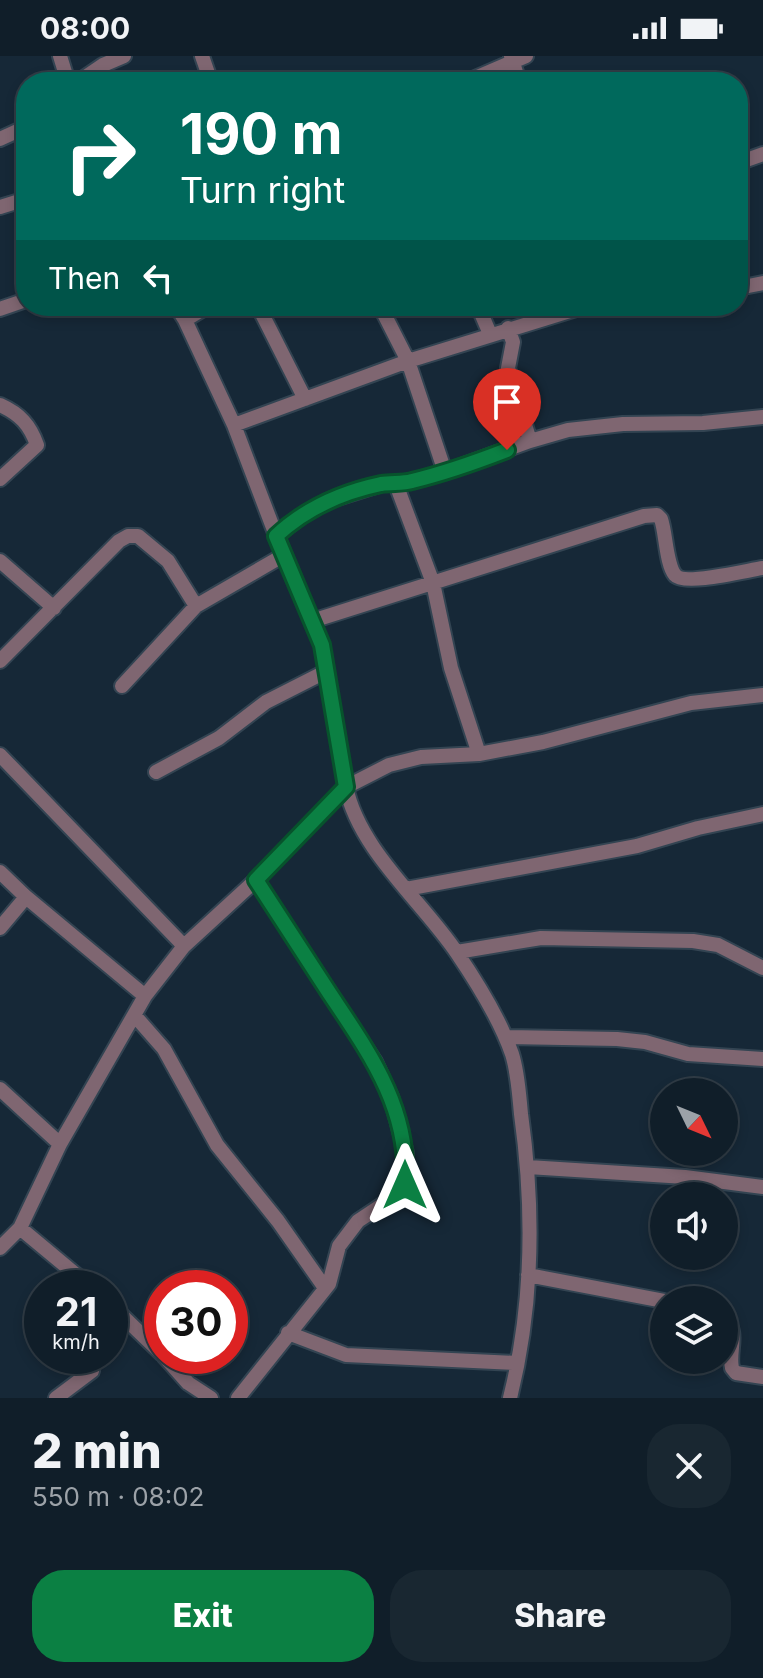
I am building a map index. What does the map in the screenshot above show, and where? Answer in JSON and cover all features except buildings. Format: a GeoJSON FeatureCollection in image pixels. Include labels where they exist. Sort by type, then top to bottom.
{"type":"FeatureCollection","features":[{"type":"Feature","properties":{"kind":"street"},"geometry":{"type":"LineString","coordinates":[[96,72],[124,56]]}},
{"type":"Feature","properties":{"kind":"street"},"geometry":{"type":"LineString","coordinates":[[487,72],[516,58]]}},
{"type":"Feature","properties":{"kind":"street"},"geometry":{"type":"LineString","coordinates":[[182,316],[234,425],[322,645],[352,807],[378,852],[457,952],[506,1037],[513,1058],[528,1167],[528,1275],[510,1398]]}},
{"type":"Feature","properties":{"kind":"street"},"geometry":{"type":"LineString","coordinates":[[185,320],[192,316]]}},
{"type":"Feature","properties":{"kind":"street"},"geometry":{"type":"LineString","coordinates":[[263,316],[305,399]]}},
{"type":"Feature","properties":{"kind":"street"},"geometry":{"type":"LineString","coordinates":[[385,316],[408,361],[445,472]]}},
{"type":"Feature","properties":{"kind":"street"},"geometry":{"type":"LineString","coordinates":[[482,316],[490,334]]}},
{"type":"Feature","properties":{"kind":"street"},"geometry":{"type":"LineString","coordinates":[[234,425],[408,361],[551,316]]}},
{"type":"Feature","properties":{"kind":"street"},"geometry":{"type":"LineString","coordinates":[[508,328],[513,342],[508,368],[530,441]]}},
{"type":"Feature","properties":{"kind":"street"},"geometry":{"type":"LineString","coordinates":[[0,405],[15,412],[31,428],[37,445],[0,479]]}},
{"type":"Feature","properties":{"kind":"street"},"geometry":{"type":"LineString","coordinates":[[276,536],[307,512],[328,501],[382,484],[396,484],[445,472],[530,441],[582,429],[763,417]]}},
{"type":"Feature","properties":{"kind":"street"},"geometry":{"type":"LineString","coordinates":[[396,484],[433,583],[451,668],[479,754]]}},
{"type":"Feature","properties":{"kind":"street"},"geometry":{"type":"LineString","coordinates":[[312,621],[644,516],[657,515],[664,525],[675,576],[709,578],[763,568]]}},
{"type":"Feature","properties":{"kind":"street"},"geometry":{"type":"LineString","coordinates":[[0,661],[119,541],[128,536],[138,536],[168,561],[196,606]]}},
{"type":"Feature","properties":{"kind":"street"},"geometry":{"type":"LineString","coordinates":[[122,686],[196,606],[284,555]]}},
{"type":"Feature","properties":{"kind":"street"},"geometry":{"type":"LineString","coordinates":[[0,561],[54,608]]}},
{"type":"Feature","properties":{"kind":"street"},"geometry":{"type":"LineString","coordinates":[[156,772],[219,738],[266,702],[327,671]]}},
{"type":"Feature","properties":{"kind":"street"},"geometry":{"type":"LineString","coordinates":[[0,1248],[20,1228],[60,1144],[145,996],[184,946],[256,880],[346,787],[389,765],[421,757],[479,754],[543,742],[691,703],[763,695]]}},
{"type":"Feature","properties":{"kind":"street"},"geometry":{"type":"LineString","coordinates":[[0,755],[184,946]]}},
{"type":"Feature","properties":{"kind":"street"},"geometry":{"type":"LineString","coordinates":[[406,889],[637,846],[698,828],[763,814]]}},
{"type":"Feature","properties":{"kind":"street"},"geometry":{"type":"LineString","coordinates":[[0,872],[145,996]]}},
{"type":"Feature","properties":{"kind":"street"},"geometry":{"type":"LineString","coordinates":[[238,1398],[325,1288],[334,1274],[339,1246],[358,1221],[400,1193],[405,1185],[406,1153],[396,1111],[375,1062],[256,880]]}},
{"type":"Feature","properties":{"kind":"street"},"geometry":{"type":"LineString","coordinates":[[0,928],[26,897]]}},
{"type":"Feature","properties":{"kind":"street"},"geometry":{"type":"LineString","coordinates":[[457,952],[541,938],[693,941],[718,945],[763,968]]}},
{"type":"Feature","properties":{"kind":"street"},"geometry":{"type":"LineString","coordinates":[[135,1016],[164,1049],[217,1145],[278,1221],[325,1288]]}},
{"type":"Feature","properties":{"kind":"street"},"geometry":{"type":"LineString","coordinates":[[506,1037],[617,1039],[645,1042],[713,1058],[763,1059]]}},
{"type":"Feature","properties":{"kind":"street"},"geometry":{"type":"LineString","coordinates":[[0,1089],[60,1144]]}},
{"type":"Feature","properties":{"kind":"street"},"geometry":{"type":"LineString","coordinates":[[528,1167],[685,1177],[763,1187]]}},
{"type":"Feature","properties":{"kind":"street"},"geometry":{"type":"LineString","coordinates":[[20,1228],[70,1270]]}},
{"type":"Feature","properties":{"kind":"street"},"geometry":{"type":"LineString","coordinates":[[528,1275],[650,1298]]}},
{"type":"Feature","properties":{"kind":"street"},"geometry":{"type":"LineString","coordinates":[[128,1321],[144,1337]]}},
{"type":"Feature","properties":{"kind":"street"},"geometry":{"type":"LineString","coordinates":[[288,1333],[346,1355],[517,1363]]}},
{"type":"Feature","properties":{"kind":"street"},"geometry":{"type":"LineString","coordinates":[[738,1373],[763,1377]]}},
{"type":"Feature","properties":{"kind":"street"},"geometry":{"type":"LineString","coordinates":[[56,1398],[88,1374]]}},
{"type":"Feature","properties":{"kind":"street"},"geometry":{"type":"LineString","coordinates":[[180,1374],[211,1398]]}},
{"type":"Feature","properties":{"kind":"route"},"geometry":{"type":"LineString","coordinates":[[405,1185],[406,1153],[400,1126],[375,1062],[256,880],[346,787],[322,645],[276,536],[289,524],[328,501],[382,484],[408,482],[445,472],[507,450]]}}]}
